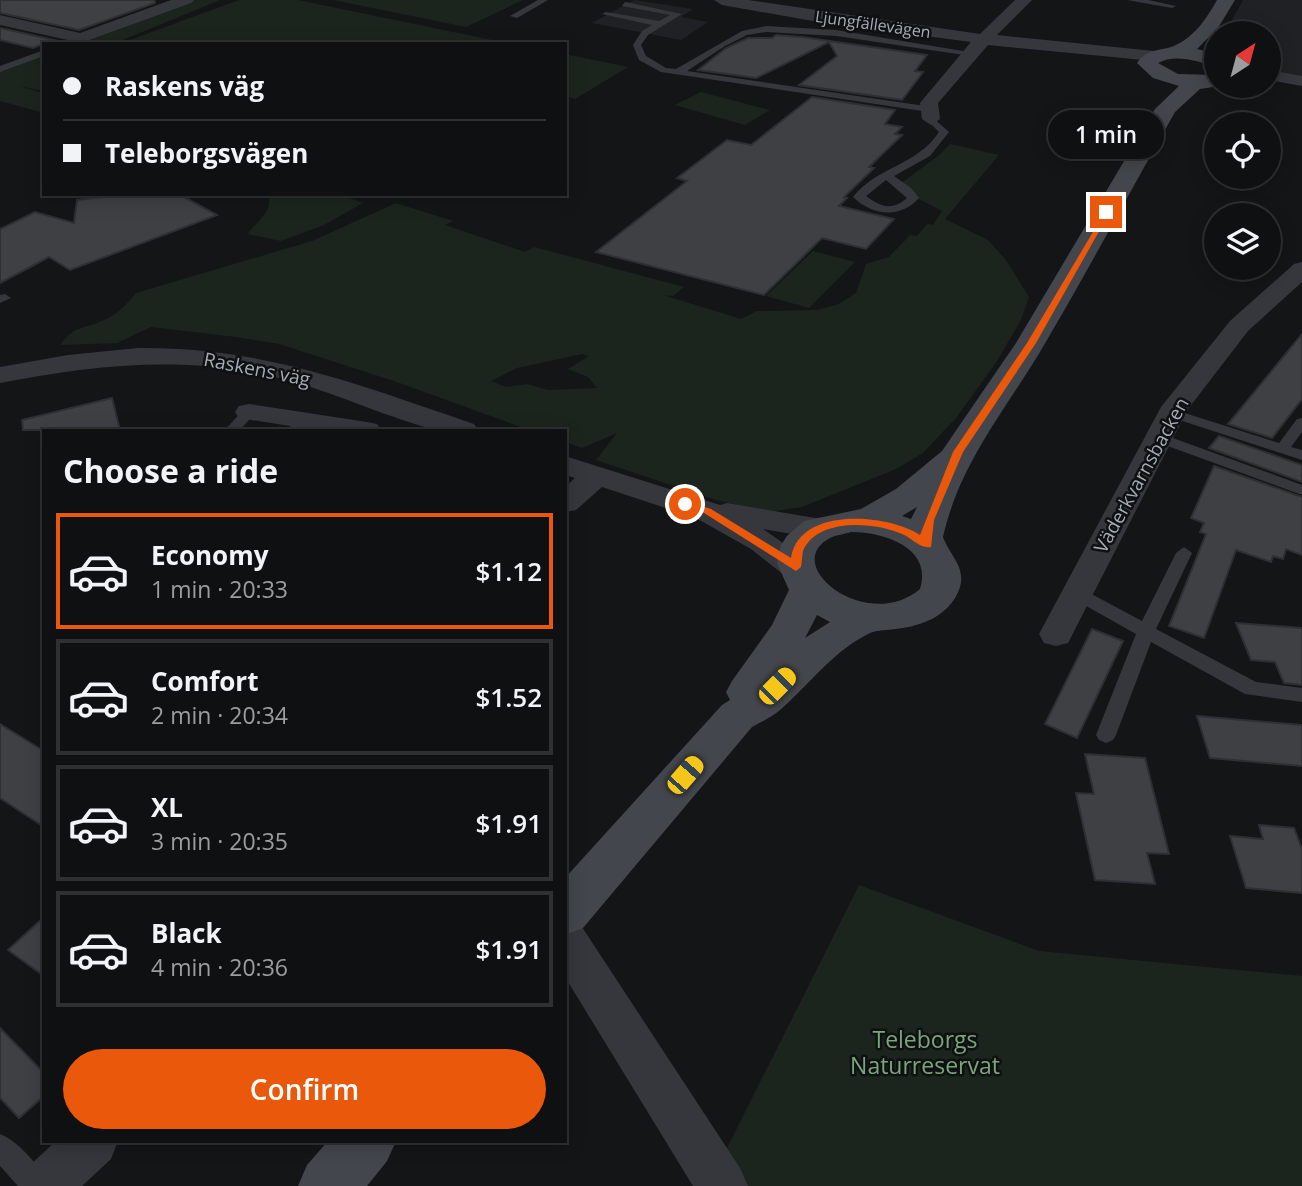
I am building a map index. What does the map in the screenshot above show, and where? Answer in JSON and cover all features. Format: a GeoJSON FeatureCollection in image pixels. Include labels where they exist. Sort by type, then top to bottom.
{"type":"FeatureCollection","features":[{"type":"Feature","properties":{"kind":"main road"},"geometry":{"type":"LineString","coordinates":[[1214,21],[1226,0]]}},
{"type":"Feature","properties":{"kind":"main road"},"geometry":{"type":"LineString","coordinates":[[1158,62],[1189,46],[1204,34]]}},
{"type":"Feature","properties":{"kind":"main road"},"geometry":{"type":"LineString","coordinates":[[1158,62],[1204,60]]}},
{"type":"Feature","properties":{"kind":"main road"},"geometry":{"type":"LineString","coordinates":[[1158,62],[1175,78],[1204,80]]}},
{"type":"Feature","properties":{"kind":"main road"},"geometry":{"type":"LineString","coordinates":[[1158,62],[1166,109]]}},
{"type":"Feature","properties":{"kind":"main road"},"geometry":{"type":"LineString","coordinates":[[927,545],[925,537],[929,520],[958,452],[1031,343],[1166,109],[1193,85],[1204,82]]}},
{"type":"Feature","properties":{"kind":"main road"},"geometry":{"type":"LineString","coordinates":[[868,521],[908,497],[958,452]]}},
{"type":"Feature","properties":{"kind":"main road"},"geometry":{"type":"LineString","coordinates":[[567,911],[737,716],[747,692],[801,610],[801,579],[796,556],[801,545],[821,528],[843,522],[868,521],[901,529],[927,545],[936,555],[942,571],[942,582],[936,597],[926,605],[907,614],[866,617],[833,608],[801,579]]}},
{"type":"Feature","properties":{"kind":"main road"},"geometry":{"type":"LineString","coordinates":[[737,716],[763,701],[818,648],[866,617]]}},
{"type":"Feature","properties":{"kind":"main road"},"geometry":{"type":"LineString","coordinates":[[328,1186],[365,1143]]}},
{"type":"Feature","properties":{"kind":"street"},"geometry":{"type":"LineString","coordinates":[[0,20],[74,41],[186,0]]}},
{"type":"Feature","properties":{"kind":"street","name":"Ljungfällevägen"},"geometry":{"type":"LineString","coordinates":[[722,0],[977,46],[999,44],[1115,60],[1158,62]]}},
{"type":"Feature","properties":{"kind":"street"},"geometry":{"type":"LineString","coordinates":[[930,114],[929,103],[977,46],[1024,0]]}},
{"type":"Feature","properties":{"kind":"street"},"geometry":{"type":"LineString","coordinates":[[1281,78],[1302,83]]}},
{"type":"Feature","properties":{"kind":"street"},"geometry":{"type":"LineString","coordinates":[[1281,82],[1302,83]]}},
{"type":"Feature","properties":{"kind":"street","name":"Väderkvarnsbacken"},"geometry":{"type":"LineString","coordinates":[[1056,634],[1172,413],[1239,326],[1297,278]]}},
{"type":"Feature","properties":{"kind":"street","name":"Raskens väg"},"geometry":{"type":"LineString","coordinates":[[0,374],[102,359],[200,357],[276,368],[461,429]]}},
{"type":"Feature","properties":{"kind":"street"},"geometry":{"type":"LineString","coordinates":[[240,421],[353,429]]}},
{"type":"Feature","properties":{"kind":"street"},"geometry":{"type":"LineString","coordinates":[[567,466],[707,511],[821,528]]}},
{"type":"Feature","properties":{"kind":"street"},"geometry":{"type":"LineString","coordinates":[[567,501],[596,476]]}},
{"type":"Feature","properties":{"kind":"street"},"geometry":{"type":"LineString","coordinates":[[707,511],[770,547],[801,579]]}},
{"type":"Feature","properties":{"kind":"street"},"geometry":{"type":"LineString","coordinates":[[567,941],[722,1186]]}},
{"type":"Feature","properties":{"kind":"street"},"geometry":{"type":"LineString","coordinates":[[46,1186],[91,1143]]}},
{"type":"Feature","properties":{"kind":"lane"},"geometry":{"type":"LineString","coordinates":[[514,16],[544,0]]}},
{"type":"Feature","properties":{"kind":"lane"},"geometry":{"type":"LineString","coordinates":[[1131,0],[1172,6]]}},
{"type":"Feature","properties":{"kind":"lane"},"geometry":{"type":"LineString","coordinates":[[625,4],[678,14],[645,33],[637,44],[642,58],[664,70],[930,114],[944,132],[940,142],[889,177]]}},
{"type":"Feature","properties":{"kind":"lane"},"geometry":{"type":"LineString","coordinates":[[606,14],[660,24]]}},
{"type":"Feature","properties":{"kind":"lane"},"geometry":{"type":"LineString","coordinates":[[793,31],[813,16]]}},
{"type":"Feature","properties":{"kind":"lane"},"geometry":{"type":"LineString","coordinates":[[678,72],[691,61],[746,33],[766,29],[977,46]]}},
{"type":"Feature","properties":{"kind":"lane"},"geometry":{"type":"LineString","coordinates":[[0,69],[42,54]]}},
{"type":"Feature","properties":{"kind":"lane"},"geometry":{"type":"LineString","coordinates":[[1172,413],[1302,455]]}},
{"type":"Feature","properties":{"kind":"lane"},"geometry":{"type":"LineString","coordinates":[[1282,449],[1302,422]]}},
{"type":"Feature","properties":{"kind":"lane"},"geometry":{"type":"LineString","coordinates":[[1158,438],[1302,490]]}},
{"type":"Feature","properties":{"kind":"lane"},"geometry":{"type":"LineString","coordinates":[[1106,735],[1146,631],[1184,553]]}},
{"type":"Feature","properties":{"kind":"lane"},"geometry":{"type":"LineString","coordinates":[[1078,594],[1252,690],[1302,695]]}},
{"type":"Feature","properties":{"kind":"lane"},"geometry":{"type":"LineString","coordinates":[[0,1147],[36,1186]]}},
{"type":"Feature","properties":{"kind":"shaded area"},"geometry":{"type":"Polygon","coordinates":[[[634,0],[693,9],[681,17],[708,22],[681,40],[592,23],[634,0]]]}},
{"type":"Feature","properties":{"kind":"shaded area"},"geometry":{"type":"Polygon","coordinates":[[[1243,0],[1302,0],[1302,76],[1281,73],[1281,21],[1232,21],[1243,0]]]}},
{"type":"Feature","properties":{"kind":"green space"},"geometry":{"type":"Polygon","coordinates":[[[193,0],[220,0],[118,42],[84,42],[193,0]]]}},
{"type":"Feature","properties":{"kind":"green space"},"geometry":{"type":"Polygon","coordinates":[[[239,0],[298,0],[497,41],[495,42],[124,42],[239,0]]]}},
{"type":"Feature","properties":{"kind":"green space"},"geometry":{"type":"Polygon","coordinates":[[[333,0],[523,0],[466,27],[333,0]]]}},
{"type":"Feature","properties":{"kind":"green space"},"geometry":{"type":"Polygon","coordinates":[[[567,54],[628,67],[575,99],[567,97],[567,54]]]}},
{"type":"Feature","properties":{"kind":"green space"},"geometry":{"type":"Polygon","coordinates":[[[42,57],[42,91],[18,86],[42,92],[42,112],[0,101],[0,72],[42,57]]]}},
{"type":"Feature","properties":{"kind":"green space"},"geometry":{"type":"Polygon","coordinates":[[[701,92],[770,110],[745,125],[675,105],[701,92]]]}},
{"type":"Feature","properties":{"kind":"green space"},"geometry":{"type":"Polygon","coordinates":[[[950,144],[999,155],[945,219],[988,240],[1006,260],[1029,297],[1021,320],[997,361],[956,418],[923,453],[896,469],[802,507],[768,512],[716,500],[596,460],[617,433],[582,448],[567,443],[567,429],[526,429],[394,381],[279,344],[151,327],[117,343],[60,345],[74,331],[112,316],[136,293],[312,241],[396,203],[453,221],[445,225],[525,252],[534,247],[684,287],[673,296],[663,295],[741,319],[757,311],[818,310],[839,304],[856,293],[866,264],[889,257],[910,235],[917,236],[927,224],[933,225],[942,211],[896,187],[950,144]],[[582,354],[517,368],[491,381],[506,387],[527,384],[548,390],[597,388],[588,377],[568,369],[589,356],[582,354]]]}},
{"type":"Feature","properties":{"kind":"green space"},"geometry":{"type":"Polygon","coordinates":[[[268,196],[344,196],[363,203],[324,225],[281,241],[248,234],[266,211],[268,196]]]}},
{"type":"Feature","properties":{"kind":"green space"},"geometry":{"type":"Polygon","coordinates":[[[813,251],[855,262],[809,308],[766,296],[813,251]]]}},
{"type":"Feature","properties":{"kind":"green space","name":"Teleborgs Naturreservat"},"geometry":{"type":"Polygon","coordinates":[[[859,885],[1039,951],[1302,976],[1302,1186],[708,1186],[859,885]]]}},
{"type":"Feature","properties":{"kind":"building"},"geometry":{"type":"Polygon","coordinates":[[[0,0],[154,0],[155,3],[79,30],[0,13],[0,0]]]}},
{"type":"Feature","properties":{"kind":"building"},"geometry":{"type":"Polygon","coordinates":[[[0,28],[54,40],[42,42],[42,45],[33,48],[0,40],[0,28]]]}},
{"type":"Feature","properties":{"kind":"building"},"geometry":{"type":"Polygon","coordinates":[[[776,35],[802,37],[927,55],[915,71],[923,72],[902,100],[799,85],[837,56],[829,42],[756,78],[698,70],[726,48],[748,38],[772,38],[776,35]]]}},
{"type":"Feature","properties":{"kind":"building"},"geometry":{"type":"Polygon","coordinates":[[[812,97],[895,110],[885,124],[902,127],[895,134],[902,135],[869,167],[874,168],[844,197],[847,198],[839,206],[894,219],[866,249],[822,238],[764,295],[596,252],[687,181],[677,178],[727,140],[751,145],[812,97]]]}},
{"type":"Feature","properties":{"kind":"building"},"geometry":{"type":"Polygon","coordinates":[[[110,196],[183,196],[217,215],[70,270],[49,257],[0,283],[0,229],[35,212],[74,223],[77,200],[110,196]]]}},
{"type":"Feature","properties":{"kind":"building"},"geometry":{"type":"Polygon","coordinates":[[[1302,334],[1302,399],[1272,438],[1228,424],[1302,334]]]}},
{"type":"Feature","properties":{"kind":"building"},"geometry":{"type":"Polygon","coordinates":[[[112,398],[120,429],[23,430],[22,420],[112,398]]]}},
{"type":"Feature","properties":{"kind":"building"},"geometry":{"type":"Polygon","coordinates":[[[1219,436],[1302,465],[1302,482],[1209,448],[1219,436]]]}},
{"type":"Feature","properties":{"kind":"building"},"geometry":{"type":"Polygon","coordinates":[[[1214,466],[1302,497],[1302,555],[1286,549],[1283,559],[1273,556],[1271,562],[1236,550],[1204,638],[1169,626],[1206,534],[1200,532],[1204,523],[1191,518],[1214,466]]]}},
{"type":"Feature","properties":{"kind":"building"},"geometry":{"type":"Polygon","coordinates":[[[1236,623],[1302,628],[1302,685],[1284,683],[1275,662],[1251,660],[1236,623]]]}},
{"type":"Feature","properties":{"kind":"building"},"geometry":{"type":"Polygon","coordinates":[[[1092,629],[1123,641],[1077,738],[1045,724],[1092,629]]]}},
{"type":"Feature","properties":{"kind":"building"},"geometry":{"type":"Polygon","coordinates":[[[1197,716],[1302,725],[1302,766],[1210,758],[1197,716]]]}},
{"type":"Feature","properties":{"kind":"building"},"geometry":{"type":"Polygon","coordinates":[[[0,724],[42,750],[42,826],[0,798],[0,724]]]}},
{"type":"Feature","properties":{"kind":"building"},"geometry":{"type":"Polygon","coordinates":[[[1085,754],[1145,758],[1169,854],[1147,853],[1155,884],[1095,880],[1076,793],[1094,794],[1085,754]]]}},
{"type":"Feature","properties":{"kind":"building"},"geometry":{"type":"Polygon","coordinates":[[[1259,825],[1294,828],[1302,849],[1302,893],[1246,888],[1230,836],[1263,839],[1259,825]]]}},
{"type":"Feature","properties":{"kind":"building"},"geometry":{"type":"Polygon","coordinates":[[[42,919],[42,975],[8,950],[42,919]]]}},
{"type":"Feature","properties":{"kind":"building"},"geometry":{"type":"Polygon","coordinates":[[[0,1028],[42,1071],[42,1098],[19,1118],[0,1098],[0,1028]]]}},
{"type":"Feature","properties":{"kind":"route"},"geometry":{"type":"LineString","coordinates":[[685,504],[707,511],[762,542],[796,567],[798,550],[809,536],[821,528],[843,522],[860,521],[893,526],[927,545],[925,537],[929,520],[958,452],[1031,343],[1106,212]]}}]}
